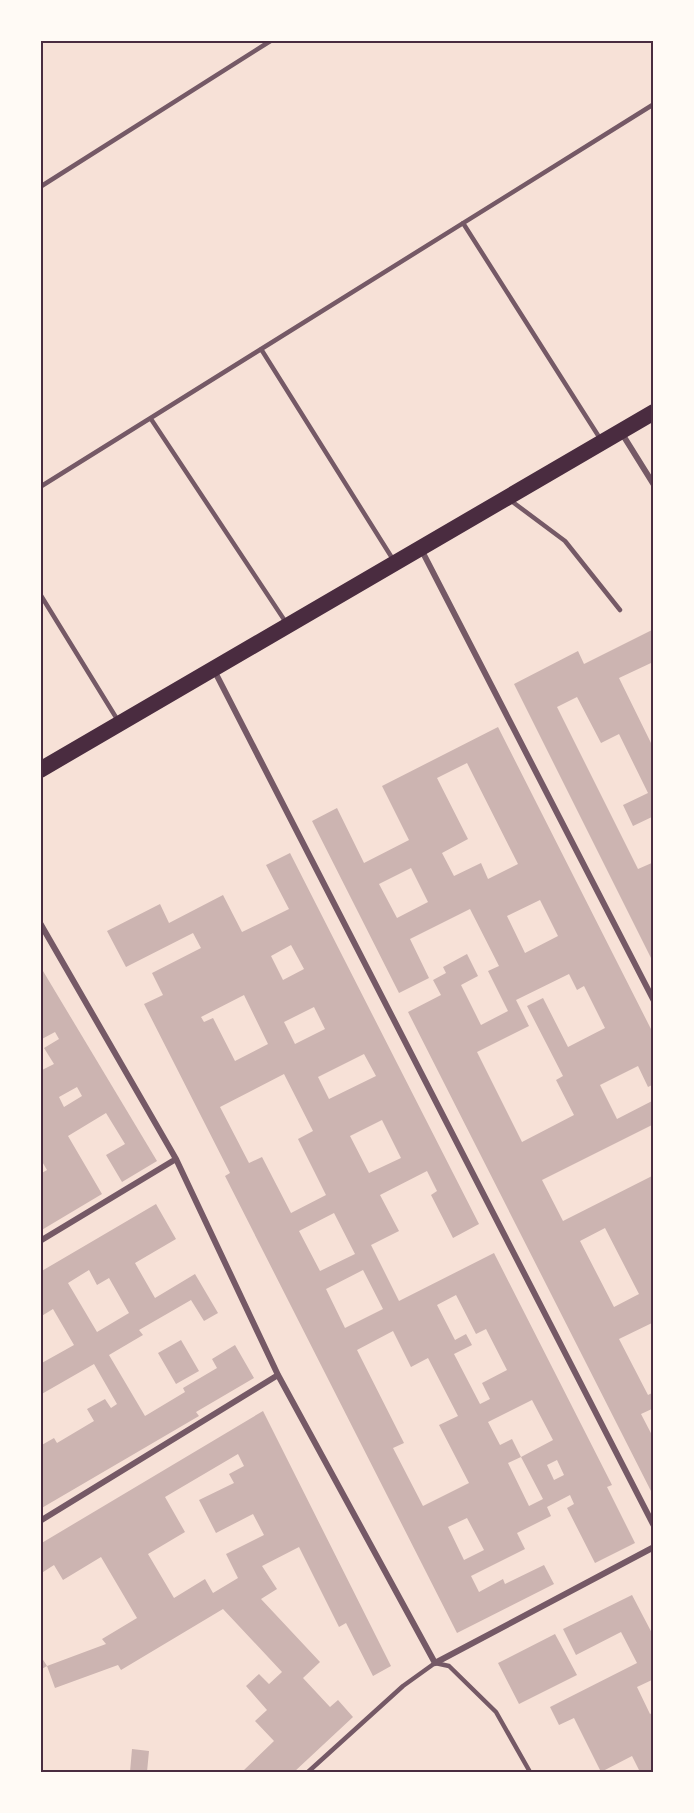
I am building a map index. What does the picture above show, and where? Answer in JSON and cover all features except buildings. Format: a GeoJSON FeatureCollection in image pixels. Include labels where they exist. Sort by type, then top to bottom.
{"type":"FeatureCollection","features":[{"type":"Feature","properties":{"kind":"highway"},"geometry":{"type":"LineString","coordinates":[[40,770],[654,412]]}},
{"type":"Feature","properties":{"kind":"street"},"geometry":{"type":"LineString","coordinates":[[620,432],[654,485]]}},
{"type":"Feature","properties":{"kind":"street"},"geometry":{"type":"LineString","coordinates":[[420,549],[654,1001]]}},
{"type":"Feature","properties":{"kind":"street"},"geometry":{"type":"LineString","coordinates":[[214,669],[654,1526]]}},
{"type":"Feature","properties":{"kind":"street"},"geometry":{"type":"LineString","coordinates":[[40,923],[176,1159],[279,1375],[435,1663],[654,1547]]}},
{"type":"Feature","properties":{"kind":"street"},"geometry":{"type":"LineString","coordinates":[[40,1241],[176,1159]]}},
{"type":"Feature","properties":{"kind":"street"},"geometry":{"type":"LineString","coordinates":[[40,1521],[279,1375]]}},
{"type":"Feature","properties":{"kind":"lane"},"geometry":{"type":"LineString","coordinates":[[40,187],[272,40]]}},
{"type":"Feature","properties":{"kind":"lane"},"geometry":{"type":"LineString","coordinates":[[40,487],[654,104]]}},
{"type":"Feature","properties":{"kind":"lane"},"geometry":{"type":"LineString","coordinates":[[463,223],[603,442]]}},
{"type":"Feature","properties":{"kind":"lane"},"geometry":{"type":"LineString","coordinates":[[261,350],[396,563]]}},
{"type":"Feature","properties":{"kind":"lane"},"geometry":{"type":"LineString","coordinates":[[151,418],[288,626]]}},
{"type":"Feature","properties":{"kind":"lane"},"geometry":{"type":"LineString","coordinates":[[508,498],[565,541],[620,610]]}},
{"type":"Feature","properties":{"kind":"lane"},"geometry":{"type":"LineString","coordinates":[[40,594],[120,724]]}},
{"type":"Feature","properties":{"kind":"lane"},"geometry":{"type":"LineString","coordinates":[[308,1773],[403,1686],[435,1663],[449,1666],[496,1712],[530,1773]]}}]}
